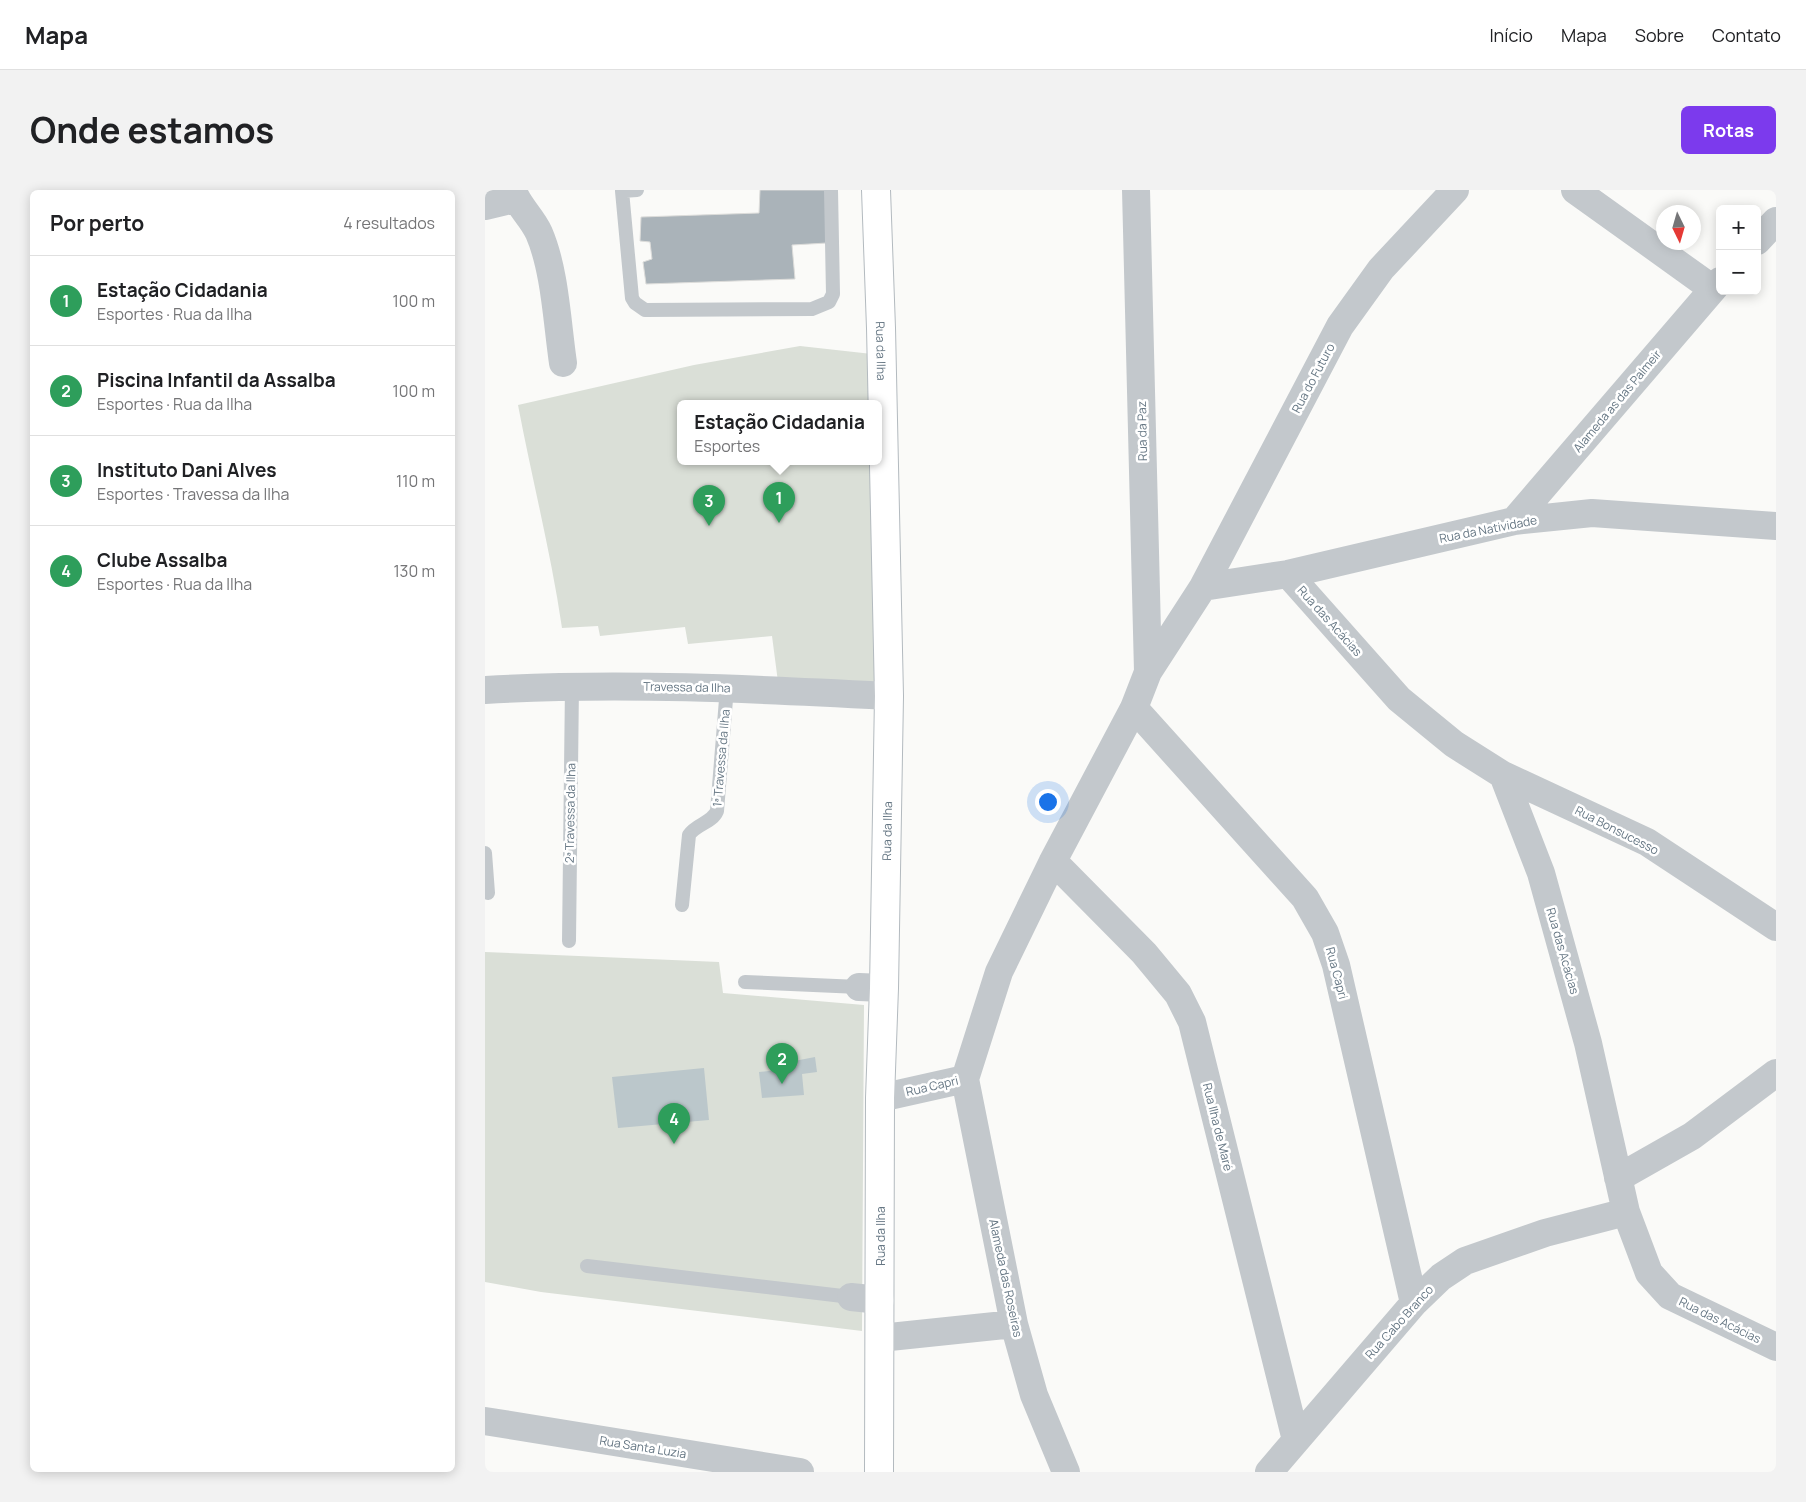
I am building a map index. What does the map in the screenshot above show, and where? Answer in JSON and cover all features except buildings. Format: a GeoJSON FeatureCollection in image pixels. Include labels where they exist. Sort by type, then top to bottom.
{"type":"FeatureCollection","features":[{"type":"Feature","properties":{"kind":"main road","name":"Rua da Ilha"},"geometry":{"type":"LineString","coordinates":[[876,190],[880,400]]}},
{"type":"Feature","properties":{"kind":"main road","name":"Rua da Ilha"},"geometry":{"type":"LineString","coordinates":[[879,1472],[880,1098],[872,988],[889,696],[882,465]]}},
{"type":"Feature","properties":{"kind":"street","name":"Rua da Paz"},"geometry":{"type":"LineString","coordinates":[[1136,190],[1148,672]]}},
{"type":"Feature","properties":{"kind":"street","name":"Rua do Futuro"},"geometry":{"type":"LineString","coordinates":[[1203,587],[1341,326],[1381,268],[1455,190]]}},
{"type":"Feature","properties":{"kind":"street"},"geometry":{"type":"LineString","coordinates":[[1575,190],[1716,285]]}},
{"type":"Feature","properties":{"kind":"street"},"geometry":{"type":"LineString","coordinates":[[485,206],[514,194],[530,214],[540,234],[551,279],[563,362]]}},
{"type":"Feature","properties":{"kind":"street"},"geometry":{"type":"LineString","coordinates":[[1761,237],[1776,221]]}},
{"type":"Feature","properties":{"kind":"street","name":"Alameda as das Palmeir"},"geometry":{"type":"LineString","coordinates":[[1514,521],[1716,285]]}},
{"type":"Feature","properties":{"kind":"street","name":"Rua da Natividade"},"geometry":{"type":"LineString","coordinates":[[1203,587],[1288,574],[1514,521],[1592,513],[1776,526]]}},
{"type":"Feature","properties":{"kind":"street","name":"Rua das Acácias"},"geometry":{"type":"LineString","coordinates":[[1288,574],[1399,699],[1454,744],[1503,775],[1541,873],[1588,1043],[1626,1212],[1649,1273],[1670,1296],[1776,1347]]}},
{"type":"Feature","properties":{"kind":"street","name":"Rua Capri"},"geometry":{"type":"LineString","coordinates":[[880,1098],[965,1078],[999,972],[1053,862],[1134,708],[1148,672],[1203,587]]}},
{"type":"Feature","properties":{"kind":"street","name":"Travessa da Ilha"},"geometry":{"type":"LineString","coordinates":[[485,690],[572,685],[727,688],[889,696]]}},
{"type":"Feature","properties":{"kind":"street","name":"Rua Capri"},"geometry":{"type":"LineString","coordinates":[[1134,708],[1305,898],[1325,933],[1336,965],[1414,1303]]}},
{"type":"Feature","properties":{"kind":"street","name":"Rua Bonsucesso"},"geometry":{"type":"LineString","coordinates":[[1503,775],[1647,842],[1776,927]]}},
{"type":"Feature","properties":{"kind":"street","name":"Rua Ilha de Maré"},"geometry":{"type":"LineString","coordinates":[[1053,862],[1143,953],[1178,994],[1192,1022],[1296,1440]]}},
{"type":"Feature","properties":{"kind":"street"},"geometry":{"type":"LineString","coordinates":[[1618,1178],[1692,1136],[1776,1073]]}},
{"type":"Feature","properties":{"kind":"street","name":"Alameda das Roseiras"},"geometry":{"type":"LineString","coordinates":[[965,1078],[1014,1324],[1034,1395],[1066,1472]]}},
{"type":"Feature","properties":{"kind":"street","name":"Rua Cabo Branco"},"geometry":{"type":"LineString","coordinates":[[1269,1472],[1414,1303],[1441,1277],[1465,1262],[1545,1233],[1626,1212]]}},
{"type":"Feature","properties":{"kind":"street"},"geometry":{"type":"LineString","coordinates":[[851,1297],[880,1300]]}},
{"type":"Feature","properties":{"kind":"street"},"geometry":{"type":"LineString","coordinates":[[880,1338],[1014,1324]]}},
{"type":"Feature","properties":{"kind":"street","name":"Rua Santa Luzia"},"geometry":{"type":"LineString","coordinates":[[485,1421],[800,1472]]}},
{"type":"Feature","properties":{"kind":"lane"},"geometry":{"type":"LineString","coordinates":[[637,190],[622,191],[632,298],[635,303],[645,310],[812,310],[829,302],[833,294],[831,190]]}},
{"type":"Feature","properties":{"kind":"lane","name":"2ª Travessa da Ilha"},"geometry":{"type":"LineString","coordinates":[[569,941],[572,685]]}},
{"type":"Feature","properties":{"kind":"lane","name":"1ª Travessa da Ilha"},"geometry":{"type":"LineString","coordinates":[[682,904],[689,835],[693,828],[715,816],[717,811],[727,688]]}},
{"type":"Feature","properties":{"kind":"lane"},"geometry":{"type":"LineString","coordinates":[[485,853],[488,893]]}},
{"type":"Feature","properties":{"kind":"lane"},"geometry":{"type":"LineString","coordinates":[[745,982],[872,988]]}},
{"type":"Feature","properties":{"kind":"lane"},"geometry":{"type":"LineString","coordinates":[[587,1266],[851,1297]]}},
{"type":"Feature","properties":{"kind":"shaded area"},"geometry":{"type":"Polygon","coordinates":[[[800,346],[872,354],[873,400],[677,400],[677,465],[874,465],[878,683],[778,682],[772,636],[688,644],[685,627],[600,636],[598,626],[562,628],[518,405],[694,365],[800,346]]]}},
{"type":"Feature","properties":{"kind":"shaded area"},"geometry":{"type":"Polygon","coordinates":[[[485,952],[719,962],[723,993],[864,1005],[862,1331],[541,1292],[485,1282],[485,952]]]}},
{"type":"Feature","properties":{"kind":"shaded area"},"geometry":{"type":"Polygon","coordinates":[[[815,1057],[817,1072],[802,1074],[804,1095],[762,1098],[759,1072],[786,1069],[784,1063],[815,1057]]]}},
{"type":"Feature","properties":{"kind":"shaded area"},"geometry":{"type":"Polygon","coordinates":[[[704,1068],[709,1120],[618,1128],[612,1077],[704,1068]]]}},
{"type":"Feature","properties":{"kind":"place","name":"Estação Cidadania"},"geometry":{"type":"Point","coordinates":[779,523]}},
{"type":"Feature","properties":{"kind":"place","name":"Instituto Dani Alves"},"geometry":{"type":"Point","coordinates":[709,526]}},
{"type":"Feature","properties":{"kind":"place","name":"Piscina Infantil da Assalba"},"geometry":{"type":"Point","coordinates":[782,1084]}},
{"type":"Feature","properties":{"kind":"place","name":"Clube Assalba"},"geometry":{"type":"Point","coordinates":[674,1144]}}]}
